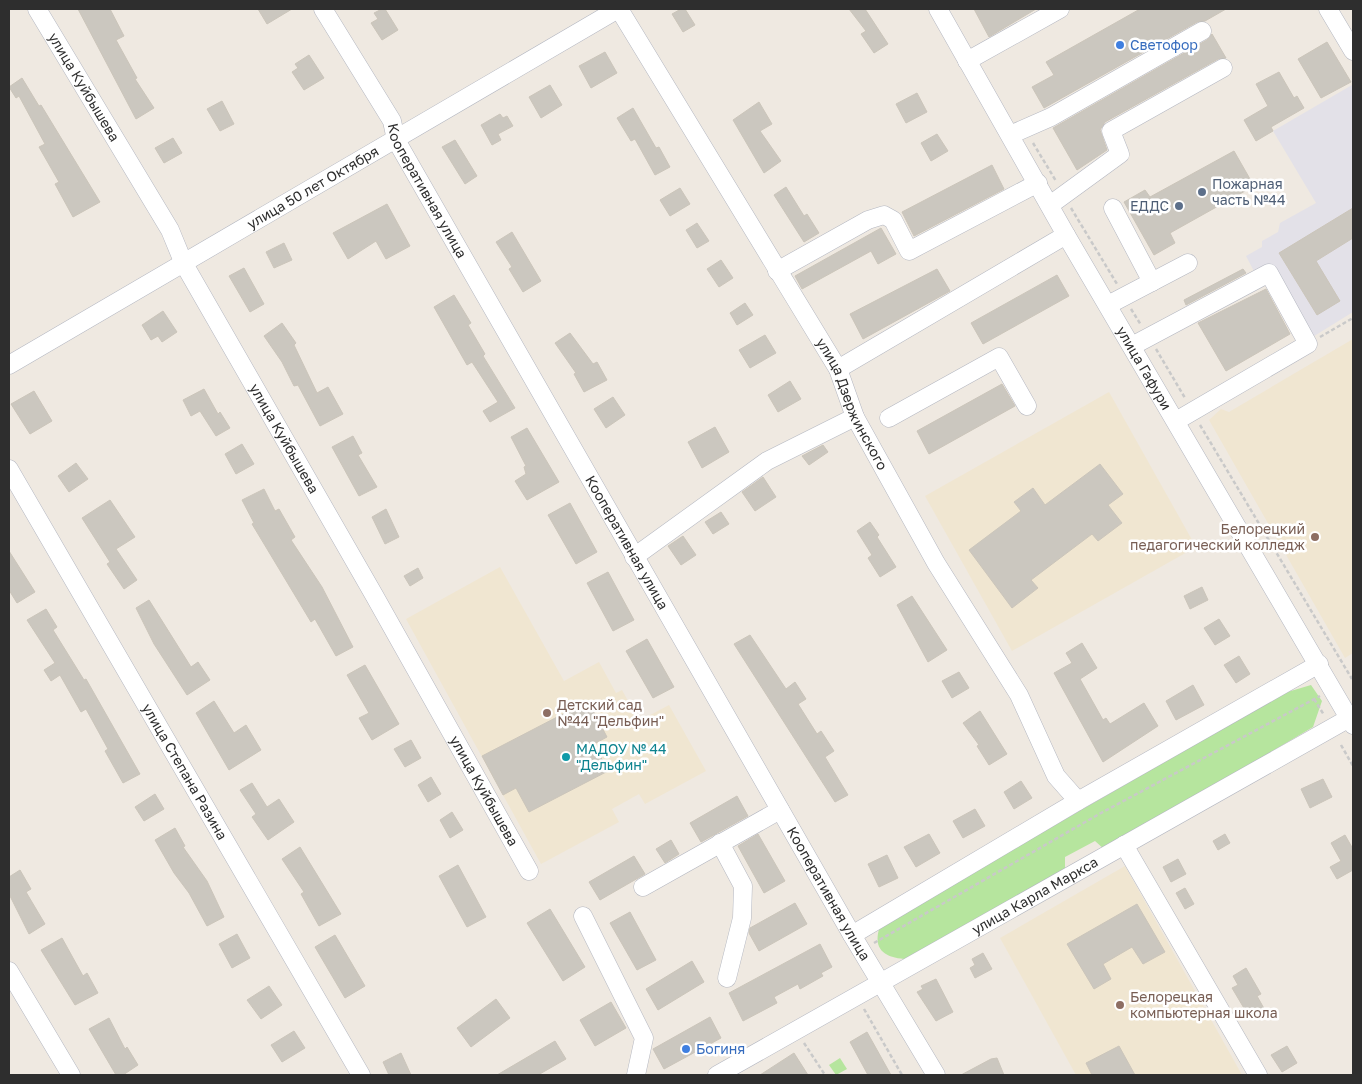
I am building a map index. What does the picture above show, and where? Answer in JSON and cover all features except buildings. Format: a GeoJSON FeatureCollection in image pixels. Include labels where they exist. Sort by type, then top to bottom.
{"type":"FeatureCollection","features":[{"type":"Feature","properties":{"kind":"street","name":"улица Куйбышева"},"geometry":{"type":"LineString","coordinates":[[37,9],[170,230],[184,264],[374,595],[529,871]]}},
{"type":"Feature","properties":{"kind":"street","name":"Кооперативная улица"},"geometry":{"type":"LineString","coordinates":[[323,9],[392,122],[396,140],[634,557],[934,1074]]}},
{"type":"Feature","properties":{"kind":"street","name":"улица 50 лет Октября"},"geometry":{"type":"LineString","coordinates":[[9,366],[619,9]]}},
{"type":"Feature","properties":{"kind":"street","name":"улица Дзержинского"},"geometry":{"type":"LineString","coordinates":[[619,9],[838,369],[855,417],[936,563],[1019,695],[1056,776],[1078,801]]}},
{"type":"Feature","properties":{"kind":"street","name":"улица Гафури"},"geometry":{"type":"LineString","coordinates":[[938,9],[968,61],[1018,132],[1038,183],[1057,200],[1066,235],[1352,720]]}},
{"type":"Feature","properties":{"kind":"street"},"geometry":{"type":"LineString","coordinates":[[968,61],[1060,9]]}},
{"type":"Feature","properties":{"kind":"street"},"geometry":{"type":"LineString","coordinates":[[1328,9],[1353,51]]}},
{"type":"Feature","properties":{"kind":"street"},"geometry":{"type":"LineString","coordinates":[[1018,132],[1051,117],[1202,31]]}},
{"type":"Feature","properties":{"kind":"street"},"geometry":{"type":"LineString","coordinates":[[1057,200],[1120,154],[1111,131],[1223,68]]}},
{"type":"Feature","properties":{"kind":"street"},"geometry":{"type":"LineString","coordinates":[[777,271],[868,220],[884,215],[893,220],[909,251],[1038,183]]}},
{"type":"Feature","properties":{"kind":"street"},"geometry":{"type":"LineString","coordinates":[[1113,208],[1152,282]]}},
{"type":"Feature","properties":{"kind":"street"},"geometry":{"type":"LineString","coordinates":[[838,369],[1066,235]]}},
{"type":"Feature","properties":{"kind":"street"},"geometry":{"type":"LineString","coordinates":[[1108,305],[1188,263]]}},
{"type":"Feature","properties":{"kind":"street"},"geometry":{"type":"LineString","coordinates":[[1132,346],[1268,273],[1308,344],[1176,421]]}},
{"type":"Feature","properties":{"kind":"street"},"geometry":{"type":"LineString","coordinates":[[889,418],[999,357],[1026,406]]}},
{"type":"Feature","properties":{"kind":"street"},"geometry":{"type":"LineString","coordinates":[[634,557],[767,461],[855,417]]}},
{"type":"Feature","properties":{"kind":"street","name":"улица Степана Разина"},"geometry":{"type":"LineString","coordinates":[[9,469],[361,1075]]}},
{"type":"Feature","properties":{"kind":"street"},"geometry":{"type":"LineString","coordinates":[[852,935],[1078,801],[1319,664]]}},
{"type":"Feature","properties":{"kind":"street","name":"улица Карла Маркса"},"geometry":{"type":"LineString","coordinates":[[717,1075],[738,1070],[882,983],[1124,845],[1352,720]]}},
{"type":"Feature","properties":{"kind":"street"},"geometry":{"type":"LineString","coordinates":[[643,887],[780,810]]}},
{"type":"Feature","properties":{"kind":"street"},"geometry":{"type":"LineString","coordinates":[[720,843],[742,886],[742,918],[727,978]]}},
{"type":"Feature","properties":{"kind":"street"},"geometry":{"type":"LineString","coordinates":[[1124,845],[1258,1075]]}},
{"type":"Feature","properties":{"kind":"street"},"geometry":{"type":"LineString","coordinates":[[583,916],[644,1038],[636,1075]]}},
{"type":"Feature","properties":{"kind":"street"},"geometry":{"type":"LineString","coordinates":[[9,971],[71,1075]]}},
{"type":"Feature","properties":{"kind":"path"},"geometry":{"type":"LineString","coordinates":[[1018,132],[1057,200],[1124,296],[1352,679],[1346,682]]}},
{"type":"Feature","properties":{"kind":"path"},"geometry":{"type":"LineString","coordinates":[[1308,344],[1353,318]]}},
{"type":"Feature","properties":{"kind":"path"},"geometry":{"type":"LineString","coordinates":[[869,946],[1101,812],[1323,694]]}},
{"type":"Feature","properties":{"kind":"path"},"geometry":{"type":"LineString","coordinates":[[1314,699],[1326,718]]}},
{"type":"Feature","properties":{"kind":"path"},"geometry":{"type":"LineString","coordinates":[[1341,745],[1353,766]]}},
{"type":"Feature","properties":{"kind":"path"},"geometry":{"type":"LineString","coordinates":[[864,1009],[902,1075]]}},
{"type":"Feature","properties":{"kind":"path"},"geometry":{"type":"LineString","coordinates":[[804,1043],[825,1075]]}},
{"type":"Feature","properties":{"kind":"shaded area"},"geometry":{"type":"Polygon","coordinates":[[[1352,85],[1353,312],[1311,338],[1274,273],[1256,275],[1246,256],[1262,247],[1262,241],[1278,232],[1280,223],[1316,203],[1273,131],[1352,85]]]}},
{"type":"Feature","properties":{"kind":"shaded area","name":"Белорецкий педагогический колледж"},"geometry":{"type":"Polygon","coordinates":[[[1353,339],[1353,653],[1345,658],[1209,420],[1221,409],[1229,412],[1353,339]]]}},
{"type":"Feature","properties":{"kind":"shaded area"},"geometry":{"type":"Polygon","coordinates":[[[1109,392],[1196,547],[1012,651],[925,496],[1109,392]]]}},
{"type":"Feature","properties":{"kind":"shaded area","name":"Детский сад №44 \"Дельфин\""},"geometry":{"type":"Polygon","coordinates":[[[500,567],[564,681],[599,662],[616,693],[622,690],[639,721],[669,705],[706,771],[645,804],[639,794],[612,809],[619,822],[541,864],[406,619],[500,567]]]}},
{"type":"Feature","properties":{"kind":"shaded area","name":"Белорецкая компьютерная школа"},"geometry":{"type":"Polygon","coordinates":[[[1125,866],[1242,1075],[1076,1075],[1000,938],[1125,866]]]}},
{"type":"Feature","properties":{"kind":"green space"},"geometry":{"type":"Polygon","coordinates":[[[1311,685],[1322,701],[1313,727],[1105,850],[1095,841],[1065,857],[1065,872],[911,959],[895,958],[880,948],[878,935],[880,926],[1284,693],[1311,685]]]}},
{"type":"Feature","properties":{"kind":"green space"},"geometry":{"type":"Polygon","coordinates":[[[840,1058],[847,1069],[836,1075],[829,1065],[840,1058]]]}},
{"type":"Feature","properties":{"kind":"place","name":"Светофор"},"geometry":{"type":"Point","coordinates":[1120,45]}},
{"type":"Feature","properties":{"kind":"place","name":"Пожарная часть №44"},"geometry":{"type":"Point","coordinates":[1202,192]}},
{"type":"Feature","properties":{"kind":"place","name":"ЕДДС"},"geometry":{"type":"Point","coordinates":[1179,206]}},
{"type":"Feature","properties":{"kind":"place","name":"Белорецкий педагогический колледж"},"geometry":{"type":"Point","coordinates":[1315,537]}},
{"type":"Feature","properties":{"kind":"place","name":"Детский сад №44 \"Дельфин\""},"geometry":{"type":"Point","coordinates":[547,713]}},
{"type":"Feature","properties":{"kind":"place","name":"МАДОУ № 44 \"Дельфин\""},"geometry":{"type":"Point","coordinates":[566,757]}},
{"type":"Feature","properties":{"kind":"place","name":"Белорецкая компьютерная школа"},"geometry":{"type":"Point","coordinates":[1120,1005]}},
{"type":"Feature","properties":{"kind":"place","name":"Богиня"},"geometry":{"type":"Point","coordinates":[686,1049]}}]}
